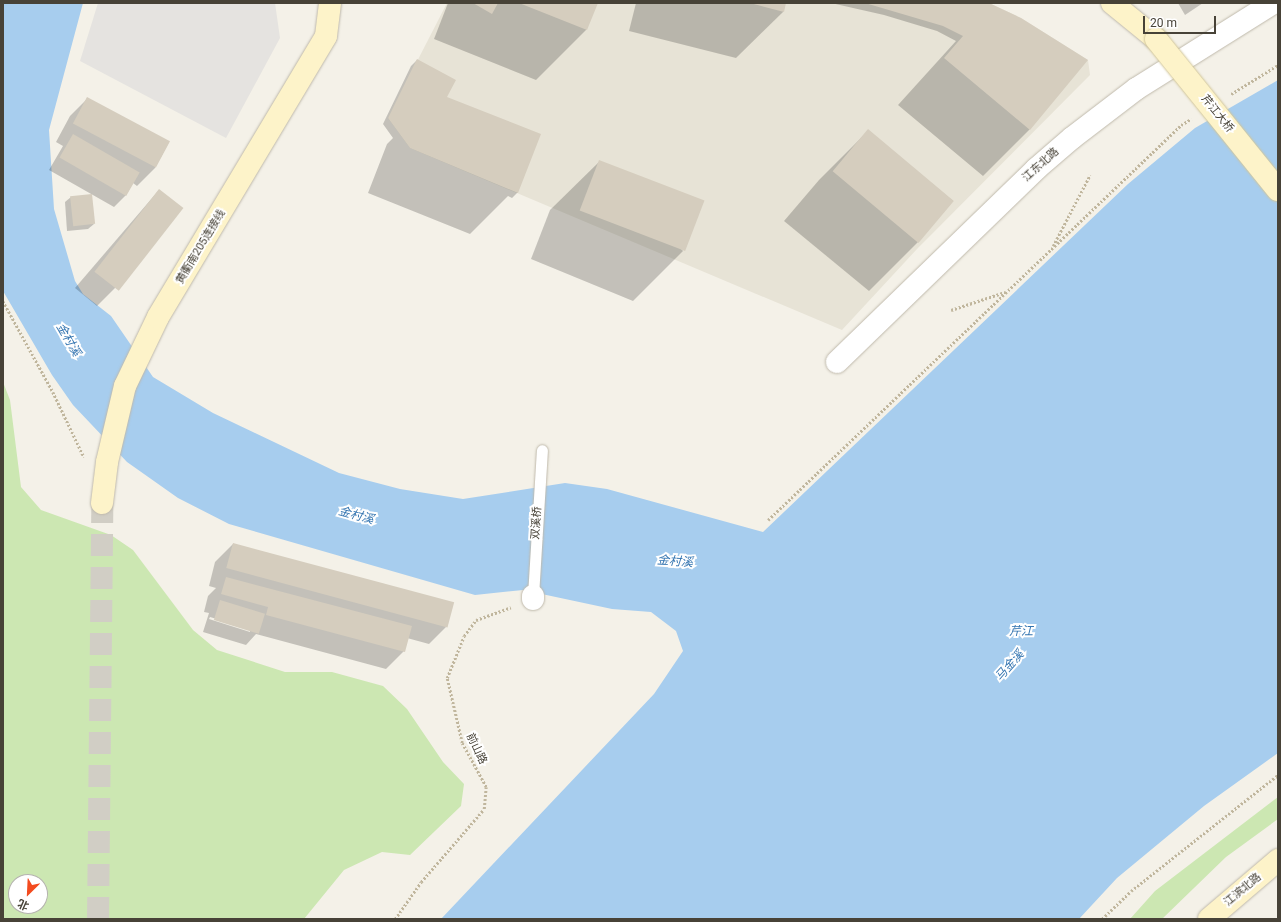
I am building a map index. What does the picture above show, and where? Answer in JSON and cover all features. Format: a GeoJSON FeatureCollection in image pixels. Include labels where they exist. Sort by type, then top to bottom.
{"type":"FeatureCollection","features":[{"type":"Feature","properties":{"kind":"main road","name":"黄衢南205连接线"},"geometry":{"type":"LineString","coordinates":[[102,503],[106,462],[125,386],[158,317],[194,260],[326,36],[330,3]]}},
{"type":"Feature","properties":{"kind":"main road"},"geometry":{"type":"LineString","coordinates":[[326,36],[346,3]]}},
{"type":"Feature","properties":{"kind":"main road","name":"芹江大桥"},"geometry":{"type":"LineString","coordinates":[[1112,3],[1156,39],[1278,190]]}},
{"type":"Feature","properties":{"kind":"main road","name":"江滨北路"},"geometry":{"type":"LineString","coordinates":[[1209,919],[1278,860]]}},
{"type":"Feature","properties":{"kind":"street","name":"江东北路"},"geometry":{"type":"LineString","coordinates":[[836,362],[1036,169],[1072,138],[1136,89],[1273,3]]}},
{"type":"Feature","properties":{"kind":"lane","name":"双溪桥"},"geometry":{"type":"LineString","coordinates":[[533,597],[542,450]]}},
{"type":"Feature","properties":{"kind":"path"},"geometry":{"type":"LineString","coordinates":[[1226,97],[1278,65]]}},
{"type":"Feature","properties":{"kind":"path"},"geometry":{"type":"LineString","coordinates":[[768,520],[1180,125],[1194,117]]}},
{"type":"Feature","properties":{"kind":"path"},"geometry":{"type":"LineString","coordinates":[[1052,248],[1090,175]]}},
{"type":"Feature","properties":{"kind":"path"},"geometry":{"type":"LineString","coordinates":[[951,310],[1007,291]]}},
{"type":"Feature","properties":{"kind":"path"},"geometry":{"type":"LineString","coordinates":[[3,301],[53,392],[86,463]]}},
{"type":"Feature","properties":{"kind":"path","name":"前山路"},"geometry":{"type":"LineString","coordinates":[[394,919],[421,882],[484,809],[486,787],[462,743],[447,678],[464,636],[476,620],[533,597]]}},
{"type":"Feature","properties":{"kind":"path"},"geometry":{"type":"LineString","coordinates":[[1102,919],[1131,891],[1278,775]]}},
{"type":"Feature","properties":{"kind":"shaded area"},"geometry":{"type":"Polygon","coordinates":[[[98,3],[275,3],[280,38],[226,138],[80,61],[98,3]]]}},
{"type":"Feature","properties":{"kind":"shaded area"},"geometry":{"type":"Polygon","coordinates":[[[447,3],[989,3],[1021,18],[1088,60],[1090,75],[917,249],[842,330],[410,148],[388,118],[447,3]]]}},
{"type":"Feature","properties":{"kind":"green space"},"geometry":{"type":"Polygon","coordinates":[[[3,382],[10,400],[21,487],[41,510],[111,535],[133,550],[193,630],[217,650],[285,672],[332,672],[383,686],[407,709],[443,762],[464,784],[461,806],[410,855],[382,852],[344,870],[304,919],[3,919],[3,382]]]}},
{"type":"Feature","properties":{"kind":"green space"},"geometry":{"type":"Polygon","coordinates":[[[1278,797],[1278,819],[1226,857],[1162,919],[1130,919],[1155,891],[1278,797]]]}},
{"type":"Feature","properties":{"kind":"water","name":"芹江"},"geometry":{"type":"Polygon","coordinates":[[[3,3],[83,3],[49,130],[54,209],[75,281],[83,294],[111,316],[153,377],[213,413],[339,473],[400,489],[463,499],[565,483],[607,489],[763,532],[1128,184],[1195,128],[1278,80],[1278,753],[1204,806],[1117,878],[1079,919],[441,919],[654,694],[683,651],[676,631],[651,612],[612,609],[523,590],[475,595],[229,524],[178,498],[127,462],[73,405],[52,375],[3,291],[3,3]]]}},
{"type":"Feature","properties":{"kind":"building"},"geometry":{"type":"Polygon","coordinates":[[[473,3],[498,3],[492,14],[473,3]]]}},
{"type":"Feature","properties":{"kind":"building"},"geometry":{"type":"Polygon","coordinates":[[[519,3],[598,3],[587,30],[519,3]]]}},
{"type":"Feature","properties":{"kind":"building"},"geometry":{"type":"Polygon","coordinates":[[[750,3],[786,3],[784,12],[750,3]]]}},
{"type":"Feature","properties":{"kind":"building"},"geometry":{"type":"Polygon","coordinates":[[[865,3],[989,3],[1021,18],[1088,60],[1030,130],[944,58],[963,36],[943,26],[865,3]]]}},
{"type":"Feature","properties":{"kind":"building"},"geometry":{"type":"Polygon","coordinates":[[[417,59],[456,80],[447,97],[541,134],[518,193],[410,148],[388,118],[417,59]]]}},
{"type":"Feature","properties":{"kind":"building"},"geometry":{"type":"Polygon","coordinates":[[[87,97],[170,141],[156,168],[73,123],[87,97]]]}},
{"type":"Feature","properties":{"kind":"building"},"geometry":{"type":"Polygon","coordinates":[[[868,129],[954,201],[918,243],[833,171],[868,129]]]}},
{"type":"Feature","properties":{"kind":"building"},"geometry":{"type":"Polygon","coordinates":[[[73,134],[140,172],[126,196],[60,157],[73,134]]]}},
{"type":"Feature","properties":{"kind":"building"},"geometry":{"type":"Polygon","coordinates":[[[599,160],[704,200],[685,251],[580,210],[599,160]]]}},
{"type":"Feature","properties":{"kind":"building"},"geometry":{"type":"Polygon","coordinates":[[[159,189],[183,208],[119,291],[94,272],[159,189]]]}},
{"type":"Feature","properties":{"kind":"building"},"geometry":{"type":"Polygon","coordinates":[[[92,194],[95,224],[73,226],[70,196],[92,194]]]}},
{"type":"Feature","properties":{"kind":"building"},"geometry":{"type":"Polygon","coordinates":[[[233,543],[454,602],[447,627],[226,568],[233,543]]]}},
{"type":"Feature","properties":{"kind":"building"},"geometry":{"type":"Polygon","coordinates":[[[226,577],[412,626],[405,652],[266,615],[268,607],[221,594],[226,577]]]}},
{"type":"Feature","properties":{"kind":"building"},"geometry":{"type":"Polygon","coordinates":[[[220,600],[265,614],[259,634],[214,620],[220,600]]]}},
{"type":"Feature","properties":{"kind":"tunnel"},"geometry":{"type":"LineString","coordinates":[[98,919],[102,503]]}},
{"type":"Feature","properties":{"kind":"water label","name":"金村溪"},"geometry":{"type":"Point","coordinates":[68,340]}},
{"type":"Feature","properties":{"kind":"water label","name":"金村溪"},"geometry":{"type":"Point","coordinates":[356,516]}},
{"type":"Feature","properties":{"kind":"water label","name":"金村溪"},"geometry":{"type":"Point","coordinates":[675,562]}},
{"type":"Feature","properties":{"kind":"water label","name":"马金溪"},"geometry":{"type":"Point","coordinates":[1010,666]}}]}
